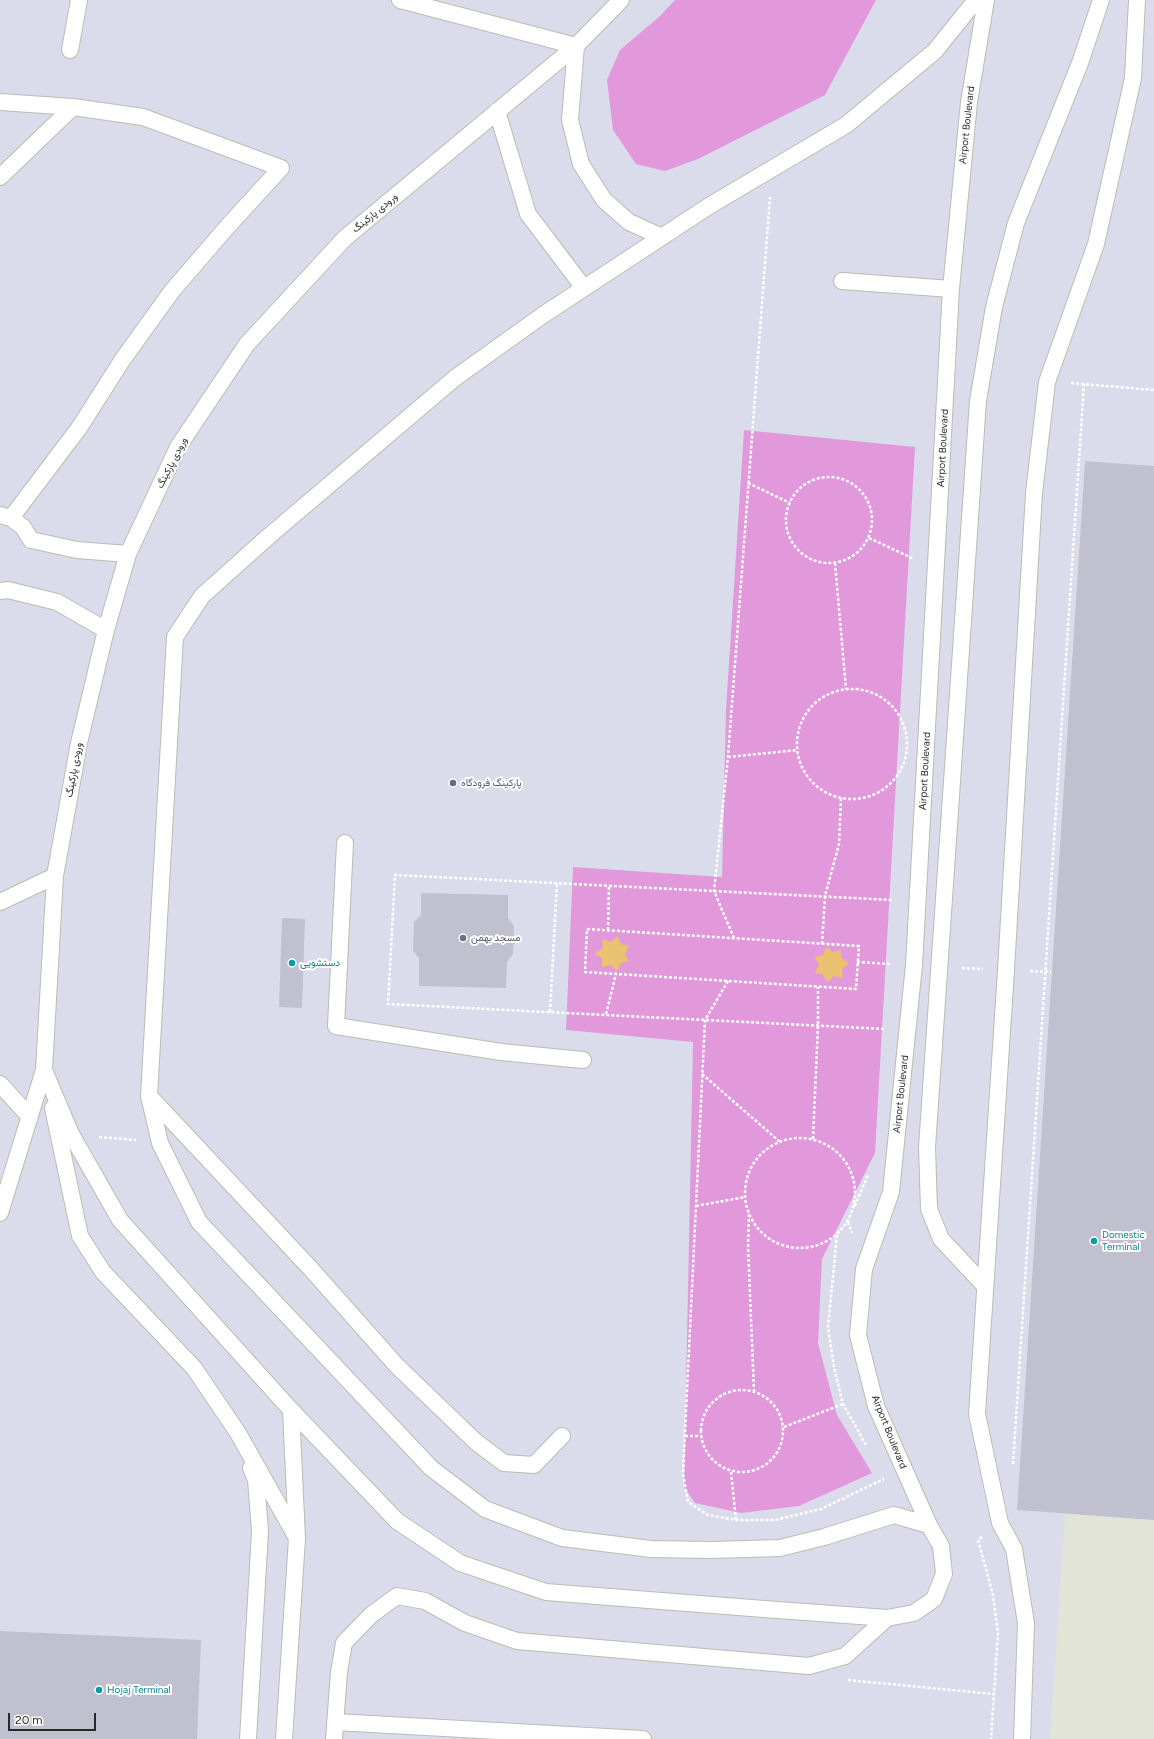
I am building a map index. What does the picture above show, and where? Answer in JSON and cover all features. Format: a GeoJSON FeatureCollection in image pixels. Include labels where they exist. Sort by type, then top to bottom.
{"type":"FeatureCollection","features":[{"type":"Feature","properties":{"kind":"lane"},"geometry":{"type":"LineString","coordinates":[[70,50],[79,0]]}},
{"type":"Feature","properties":{"kind":"lane"},"geometry":{"type":"LineString","coordinates":[[400,0],[576,46],[570,120],[581,164],[604,200],[629,222],[662,237]]}},
{"type":"Feature","properties":{"kind":"lane","name":"ورودی پارکینگ"},"geometry":{"type":"LineString","coordinates":[[44,1070],[55,876],[79,743],[106,630],[128,554],[178,447],[247,344],[345,238],[576,46],[621,0]]}},
{"type":"Feature","properties":{"kind":"lane"},"geometry":{"type":"LineString","coordinates":[[929,1525],[894,1515],[824,1537],[780,1548],[712,1550],[651,1549],[562,1538],[485,1509],[430,1468],[199,1222],[160,1143],[149,1096],[175,637],[202,596],[269,536],[455,378],[542,315],[709,206],[846,125],[935,51],[976,0]]}},
{"type":"Feature","properties":{"kind":"lane","name":"Airport Boulevard"},"geometry":{"type":"LineString","coordinates":[[44,1070],[71,1134],[120,1220],[291,1410],[397,1521],[460,1563],[546,1592],[887,1618],[914,1613],[934,1600],[944,1574],[941,1546],[929,1525],[876,1406],[858,1335],[864,1269],[891,1192],[914,965],[951,289],[969,102],[986,0]]}},
{"type":"Feature","properties":{"kind":"lane"},"geometry":{"type":"LineString","coordinates":[[985,1286],[941,1239],[929,1209],[927,1148],[978,401],[994,307],[1016,223],[1080,63],[1100,0]]}},
{"type":"Feature","properties":{"kind":"lane"},"geometry":{"type":"LineString","coordinates":[[1022,1739],[1026,1623],[1014,1549],[1000,1523],[977,1414],[1006,970],[1034,493],[1047,382],[1096,244],[1133,78],[1137,0]]}},
{"type":"Feature","properties":{"kind":"lane"},"geometry":{"type":"LineString","coordinates":[[0,102],[73,107],[143,117],[281,168],[172,291],[123,359],[79,428],[6,516],[23,527],[31,540],[77,550],[128,554]]}},
{"type":"Feature","properties":{"kind":"lane"},"geometry":{"type":"LineString","coordinates":[[0,177],[73,107]]}},
{"type":"Feature","properties":{"kind":"lane"},"geometry":{"type":"LineString","coordinates":[[496,111],[528,214],[584,288]]}},
{"type":"Feature","properties":{"kind":"lane"},"geometry":{"type":"LineString","coordinates":[[842,281],[951,289]]}},
{"type":"Feature","properties":{"kind":"lane"},"geometry":{"type":"LineString","coordinates":[[0,591],[8,590],[57,602],[106,630]]}},
{"type":"Feature","properties":{"kind":"lane"},"geometry":{"type":"LineString","coordinates":[[345,843],[336,1026],[501,1052],[583,1060]]}},
{"type":"Feature","properties":{"kind":"lane"},"geometry":{"type":"LineString","coordinates":[[0,902],[55,876]]}},
{"type":"Feature","properties":{"kind":"lane"},"geometry":{"type":"LineString","coordinates":[[0,1213],[44,1070]]}},
{"type":"Feature","properties":{"kind":"lane"},"geometry":{"type":"LineString","coordinates":[[44,1070],[80,1236],[103,1272],[194,1368],[238,1433],[297,1538]]}},
{"type":"Feature","properties":{"kind":"lane"},"geometry":{"type":"LineString","coordinates":[[0,1084],[30,1117]]}},
{"type":"Feature","properties":{"kind":"lane"},"geometry":{"type":"LineString","coordinates":[[149,1096],[311,1269],[397,1366],[476,1442],[504,1463],[534,1465],[562,1436]]}},
{"type":"Feature","properties":{"kind":"lane"},"geometry":{"type":"LineString","coordinates":[[284,1739],[297,1538],[291,1410]]}},
{"type":"Feature","properties":{"kind":"lane"},"geometry":{"type":"LineString","coordinates":[[238,1433],[256,1480],[260,1531],[248,1739]]}},
{"type":"Feature","properties":{"kind":"lane"},"geometry":{"type":"LineString","coordinates":[[334,1739],[339,1672],[344,1643],[371,1615],[397,1596],[425,1601],[465,1623],[517,1641],[809,1666],[844,1656],[887,1618]]}},
{"type":"Feature","properties":{"kind":"lane"},"geometry":{"type":"LineString","coordinates":[[335,1722],[643,1739]]}},
{"type":"Feature","properties":{"kind":"path"},"geometry":{"type":"LineString","coordinates":[[734,938],[714,891],[728,757],[772,169]]}},
{"type":"Feature","properties":{"kind":"path"},"geometry":{"type":"LineString","coordinates":[[1047,382],[1154,390]]}},
{"type":"Feature","properties":{"kind":"path"},"geometry":{"type":"LineString","coordinates":[[1013,1466],[1084,384]]}},
{"type":"Feature","properties":{"kind":"path"},"geometry":{"type":"LineString","coordinates":[[825,477],[840,478],[853,484],[864,494],[871,508],[873,523],[869,538],[861,550],[849,559],[835,563],[820,563],[806,556],[795,546],[788,533],[786,518],[790,503],[798,490],[810,481],[825,477]]}},
{"type":"Feature","properties":{"kind":"path"},"geometry":{"type":"LineString","coordinates":[[748,483],[790,503]]}},
{"type":"Feature","properties":{"kind":"path"},"geometry":{"type":"LineString","coordinates":[[869,538],[936,569]]}},
{"type":"Feature","properties":{"kind":"path"},"geometry":{"type":"LineString","coordinates":[[835,563],[846,689]]}},
{"type":"Feature","properties":{"kind":"path"},"geometry":{"type":"LineString","coordinates":[[846,689],[863,689],[879,696],[893,706],[902,721],[907,738],[906,755],[900,771],[890,785],[876,794],[859,799],[841,798],[825,792],[811,782],[802,767],[797,750],[798,733],[803,717],[814,703],[829,694],[846,689]]}},
{"type":"Feature","properties":{"kind":"path"},"geometry":{"type":"LineString","coordinates":[[728,757],[797,750]]}},
{"type":"Feature","properties":{"kind":"path"},"geometry":{"type":"LineString","coordinates":[[822,944],[825,896],[839,844],[841,798]]}},
{"type":"Feature","properties":{"kind":"path"},"geometry":{"type":"LineString","coordinates":[[884,1028],[388,1004],[395,875],[893,900]]}},
{"type":"Feature","properties":{"kind":"path"},"geometry":{"type":"LineString","coordinates":[[550,1012],[556,883]]}},
{"type":"Feature","properties":{"kind":"path"},"geometry":{"type":"LineString","coordinates":[[608,930],[609,886]]}},
{"type":"Feature","properties":{"kind":"path"},"geometry":{"type":"LineString","coordinates":[[587,929],[608,930],[859,946],[856,989],[585,972],[587,929]]}},
{"type":"Feature","properties":{"kind":"path"},"geometry":{"type":"LineString","coordinates":[[606,1014],[616,974]]}},
{"type":"Feature","properties":{"kind":"path"},"geometry":{"type":"LineString","coordinates":[[728,981],[705,1020],[683,1474],[688,1502],[708,1515],[736,1520],[775,1520],[821,1509],[884,1479]]}},
{"type":"Feature","properties":{"kind":"path"},"geometry":{"type":"LineString","coordinates":[[813,1139],[818,1025],[818,987]]}},
{"type":"Feature","properties":{"kind":"path"},"geometry":{"type":"LineString","coordinates":[[702,1074],[779,1141]]}},
{"type":"Feature","properties":{"kind":"path"},"geometry":{"type":"LineString","coordinates":[[71,1134],[160,1143]]}},
{"type":"Feature","properties":{"kind":"path"},"geometry":{"type":"LineString","coordinates":[[749,1214],[758,1229],[771,1240],[787,1247],[805,1248],[822,1244],[837,1235],[848,1222],[855,1206],[856,1188],[852,1171],[843,1157],[829,1145],[813,1139],[796,1137],[779,1141],[764,1150],[753,1163],[746,1180],[745,1197],[749,1214],[748,1246],[754,1391]]}},
{"type":"Feature","properties":{"kind":"path"},"geometry":{"type":"LineString","coordinates":[[696,1206],[745,1197]]}},
{"type":"Feature","properties":{"kind":"path"},"geometry":{"type":"LineString","coordinates":[[737,1390],[754,1391],[768,1399],[779,1411],[784,1427],[782,1443],[775,1458],[762,1468],[747,1473],[731,1472],[716,1464],[706,1451],[701,1436],[702,1420],[710,1405],[722,1395],[737,1390]]}},
{"type":"Feature","properties":{"kind":"path"},"geometry":{"type":"LineString","coordinates":[[784,1427],[843,1404]]}},
{"type":"Feature","properties":{"kind":"path"},"geometry":{"type":"LineString","coordinates":[[685,1436],[701,1436]]}},
{"type":"Feature","properties":{"kind":"path"},"geometry":{"type":"LineString","coordinates":[[731,1472],[736,1520]]}},
{"type":"Feature","properties":{"kind":"path"},"geometry":{"type":"LineString","coordinates":[[990,1739],[992,1694],[998,1632],[993,1595],[978,1540],[1000,1523]]}},
{"type":"Feature","properties":{"kind":"path"},"geometry":{"type":"LineString","coordinates":[[844,1679],[851,1681],[992,1694]]}},
{"type":"Feature","properties":{"kind":"shaded area"},"geometry":{"type":"Polygon","coordinates":[[[675,0],[876,0],[825,95],[698,159],[665,171],[636,164],[613,130],[607,80],[620,50],[660,16],[675,0]]]}},
{"type":"Feature","properties":{"kind":"shaded area"},"geometry":{"type":"Polygon","coordinates":[[[744,430],[915,447],[875,1153],[822,1259],[818,1343],[837,1415],[872,1473],[799,1506],[741,1513],[695,1503],[684,1487],[693,1042],[566,1030],[573,867],[722,877],[726,710],[744,430]]]}},
{"type":"Feature","properties":{"kind":"shaded area","name":"Domestic Terminal"},"geometry":{"type":"Polygon","coordinates":[[[1085,461],[1154,466],[1154,1739],[1050,1739],[1065,1514],[1017,1510],[1085,461]]]}},
{"type":"Feature","properties":{"kind":"shaded area"},"geometry":{"type":"Polygon","coordinates":[[[617,936],[621,944],[629,946],[625,954],[629,961],[621,963],[617,971],[611,965],[602,967],[602,958],[595,953],[603,948],[602,939],[611,942],[617,936]]]}},
{"type":"Feature","properties":{"kind":"shaded area"},"geometry":{"type":"Polygon","coordinates":[[[826,947],[833,952],[841,950],[841,958],[849,963],[842,969],[843,978],[834,976],[827,982],[823,974],[815,973],[819,964],[814,957],[823,955],[826,947]]]}},
{"type":"Feature","properties":{"kind":"building","name":"Domestic Terminal"},"geometry":{"type":"Polygon","coordinates":[[[1085,461],[1154,466],[1154,1520],[1017,1510],[1085,461]]]}},
{"type":"Feature","properties":{"kind":"building","name":"مسجد بهمن"},"geometry":{"type":"Polygon","coordinates":[[[421,893],[508,895],[508,918],[514,926],[513,954],[507,962],[506,988],[419,986],[419,958],[413,951],[414,922],[421,915],[421,893]]]}},
{"type":"Feature","properties":{"kind":"building","name":"دستشویی"},"geometry":{"type":"Polygon","coordinates":[[[282,918],[305,919],[302,1008],[279,1007],[282,918]]]}},
{"type":"Feature","properties":{"kind":"building","name":"Hojaj Terminal"},"geometry":{"type":"Polygon","coordinates":[[[0,1631],[201,1640],[197,1739],[0,1739],[0,1631]]]}},
{"type":"Feature","properties":{"kind":"place","name":"پارکینگ فرودگاه"},"geometry":{"type":"Point","coordinates":[453,783]}},
{"type":"Feature","properties":{"kind":"place","name":"مسجد بهمن"},"geometry":{"type":"Point","coordinates":[463,938]}},
{"type":"Feature","properties":{"kind":"place","name":"دستشویی"},"geometry":{"type":"Point","coordinates":[292,963]}},
{"type":"Feature","properties":{"kind":"place","name":"Domestic Terminal"},"geometry":{"type":"Point","coordinates":[1094,1241]}},
{"type":"Feature","properties":{"kind":"place","name":"Hojaj Terminal"},"geometry":{"type":"Point","coordinates":[99,1690]}}]}
